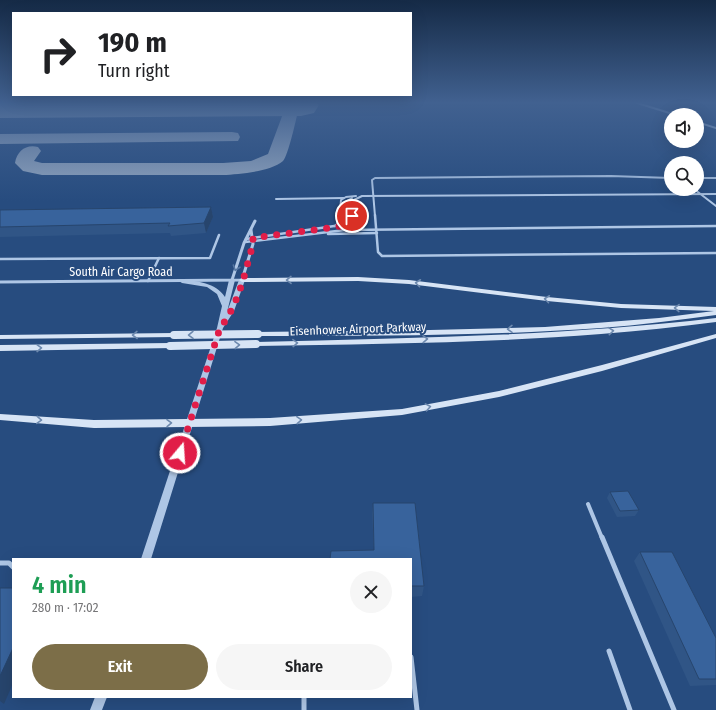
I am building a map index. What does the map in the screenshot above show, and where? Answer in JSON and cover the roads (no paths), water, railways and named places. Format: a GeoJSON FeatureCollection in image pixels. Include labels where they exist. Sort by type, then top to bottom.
{"type":"FeatureCollection","features":[{"type":"Feature","properties":{"kind":"main road"},"geometry":{"type":"LineString","coordinates":[[242,280],[358,279],[409,282],[547,300],[620,306],[716,309]]}},
{"type":"Feature","properties":{"kind":"main road","name":"Eisenhower Airport Parkway"},"geometry":{"type":"LineString","coordinates":[[0,337],[569,328],[680,318],[716,313]]}},
{"type":"Feature","properties":{"kind":"main road","name":"Eisenhower Airport Parkway"},"geometry":{"type":"LineString","coordinates":[[0,348],[256,344],[588,333],[669,327],[716,320]]}},
{"type":"Feature","properties":{"kind":"main road"},"geometry":{"type":"LineString","coordinates":[[0,417],[94,424],[190,423],[270,422],[402,412],[499,394],[610,366],[716,336]]}},
{"type":"Feature","properties":{"kind":"street"},"geometry":{"type":"LineString","coordinates":[[146,558],[220,328],[232,280],[254,221]]}},
{"type":"Feature","properties":{"kind":"street"},"geometry":{"type":"LineString","coordinates":[[220,328],[232,311],[242,280],[253,240],[251,230]]}},
{"type":"Feature","properties":{"kind":"street","name":"South Air Cargo Road"},"geometry":{"type":"LineString","coordinates":[[0,282],[242,280]]}},
{"type":"Feature","properties":{"kind":"street"},"geometry":{"type":"LineString","coordinates":[[182,281],[216,289],[222,296],[224,308]]}},
{"type":"Feature","properties":{"kind":"street"},"geometry":{"type":"LineString","coordinates":[[96,710],[101,698]]}},
{"type":"Feature","properties":{"kind":"lane"},"geometry":{"type":"LineString","coordinates":[[664,178],[611,176],[377,178],[372,180],[378,253],[385,256],[716,253]]}},
{"type":"Feature","properties":{"kind":"lane"},"geometry":{"type":"LineString","coordinates":[[704,178],[716,178]]}},
{"type":"Feature","properties":{"kind":"lane"},"geometry":{"type":"LineString","coordinates":[[276,200],[363,196],[664,194]]}},
{"type":"Feature","properties":{"kind":"lane"},"geometry":{"type":"LineString","coordinates":[[704,194],[716,194]]}},
{"type":"Feature","properties":{"kind":"lane"},"geometry":{"type":"LineString","coordinates":[[346,211],[348,200],[363,196]]}},
{"type":"Feature","properties":{"kind":"lane"},"geometry":{"type":"LineString","coordinates":[[330,228],[350,222],[352,218],[352,201],[355,198],[363,196]]}},
{"type":"Feature","properties":{"kind":"lane"},"geometry":{"type":"LineString","coordinates":[[704,196],[716,206]]}},
{"type":"Feature","properties":{"kind":"lane"},"geometry":{"type":"LineString","coordinates":[[340,211],[341,202],[344,198]]}},
{"type":"Feature","properties":{"kind":"lane"},"geometry":{"type":"LineString","coordinates":[[330,228],[338,224],[340,214]]}},
{"type":"Feature","properties":{"kind":"lane"},"geometry":{"type":"LineString","coordinates":[[246,241],[330,228],[344,224],[346,214]]}},
{"type":"Feature","properties":{"kind":"lane"},"geometry":{"type":"LineString","coordinates":[[253,240],[376,229],[716,226]]}},
{"type":"Feature","properties":{"kind":"lane"},"geometry":{"type":"LineString","coordinates":[[312,234],[377,233]]}},
{"type":"Feature","properties":{"kind":"lane"},"geometry":{"type":"LineString","coordinates":[[0,259],[210,258],[220,235]]}},
{"type":"Feature","properties":{"kind":"lane"},"geometry":{"type":"LineString","coordinates":[[148,281],[159,258]]}},
{"type":"Feature","properties":{"kind":"lane"},"geometry":{"type":"LineString","coordinates":[[588,504],[674,710]]}},
{"type":"Feature","properties":{"kind":"lane"},"geometry":{"type":"LineString","coordinates":[[0,564],[9,563],[12,566]]}},
{"type":"Feature","properties":{"kind":"lane"},"geometry":{"type":"LineString","coordinates":[[609,651],[630,710]]}},
{"type":"Feature","properties":{"kind":"lane"},"geometry":{"type":"LineString","coordinates":[[412,666],[417,710]]}},
{"type":"Feature","properties":{"kind":"lane"},"geometry":{"type":"LineString","coordinates":[[304,698],[304,710]]}}]}
